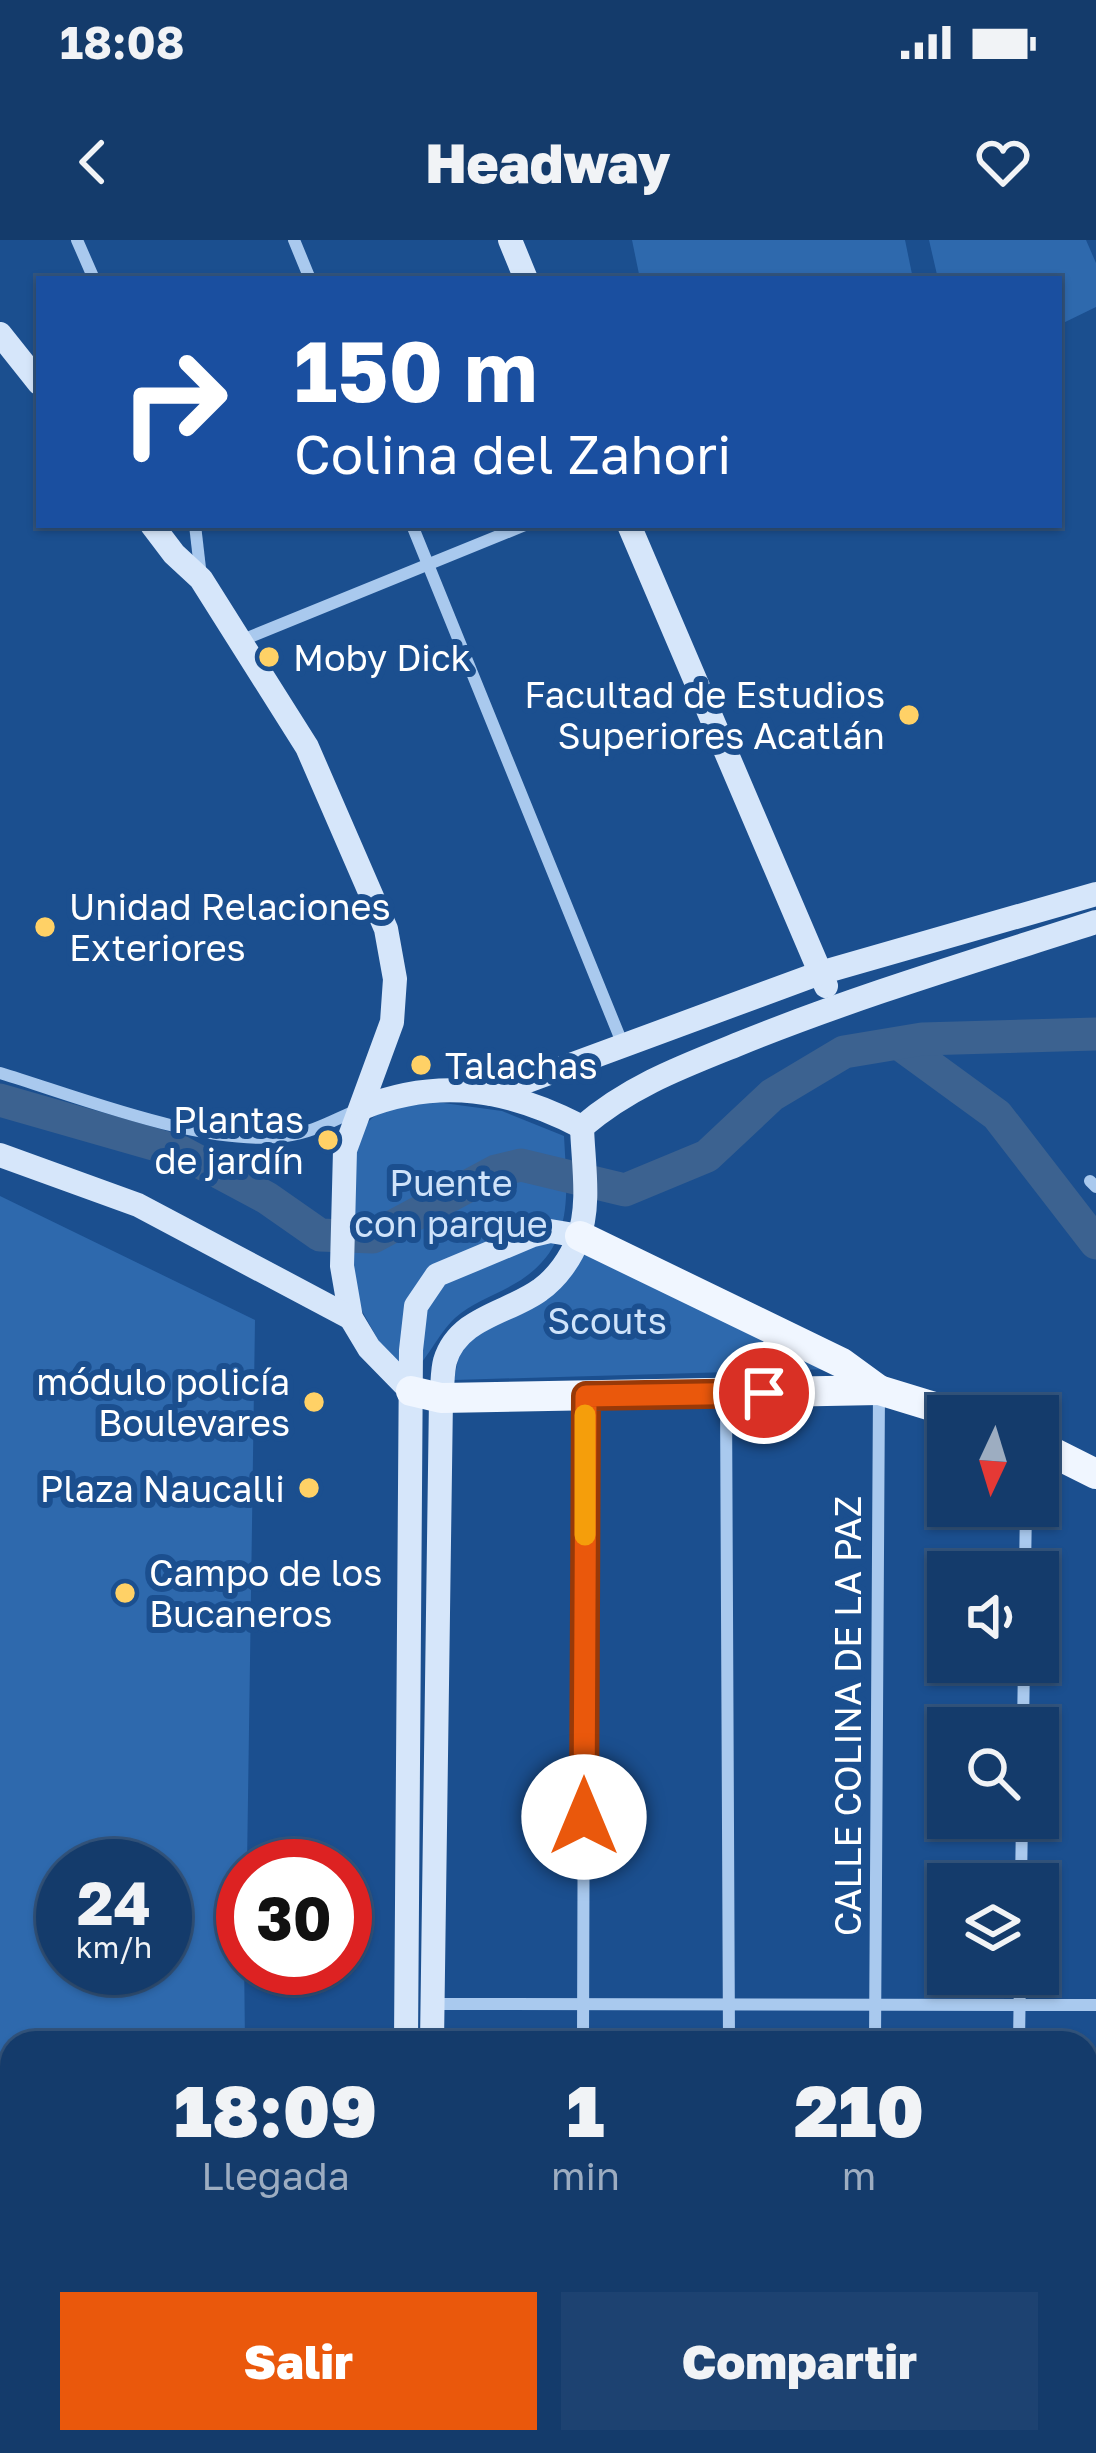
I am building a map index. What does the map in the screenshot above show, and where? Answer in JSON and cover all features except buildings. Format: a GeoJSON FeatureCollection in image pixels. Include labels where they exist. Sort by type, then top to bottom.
{"type":"FeatureCollection","features":[{"type":"Feature","properties":{"kind":"main road"},"geometry":{"type":"LineString","coordinates":[[510,240],[525,276]]}},
{"type":"Feature","properties":{"kind":"main road"},"geometry":{"type":"LineString","coordinates":[[0,334],[36,379]]}},
{"type":"Feature","properties":{"kind":"main road"},"geometry":{"type":"LineString","coordinates":[[154,528],[201,579],[312,758],[386,928],[395,990],[392,1022],[345,1150],[342,1266],[351,1318],[369,1348],[411,1390],[442,1398],[879,1390],[927,1405]]}},
{"type":"Feature","properties":{"kind":"main road"},"geometry":{"type":"LineString","coordinates":[[630,528],[833,1005]]}},
{"type":"Feature","properties":{"kind":"main road"},"geometry":{"type":"LineString","coordinates":[[492,1094],[820,973],[1096,894]]}},
{"type":"Feature","properties":{"kind":"main road"},"geometry":{"type":"LineString","coordinates":[[582,1127],[611,1102],[652,1079],[833,1005],[1096,922]]}},
{"type":"Feature","properties":{"kind":"main road"},"geometry":{"type":"LineString","coordinates":[[362,1108],[418,1090],[445,1088],[492,1094],[582,1127]]}},
{"type":"Feature","properties":{"kind":"main road"},"geometry":{"type":"LineString","coordinates":[[433,2031],[445,1360],[454,1343],[484,1318],[539,1292],[562,1269],[582,1224],[582,1127]]}},
{"type":"Feature","properties":{"kind":"main road"},"geometry":{"type":"LineString","coordinates":[[0,1155],[138,1205],[351,1318]]}},
{"type":"Feature","properties":{"kind":"main road"},"geometry":{"type":"LineString","coordinates":[[406,2031],[411,1390],[416,1306],[436,1275],[533,1235],[582,1224],[842,1363],[879,1390]]}},
{"type":"Feature","properties":{"kind":"main road"},"geometry":{"type":"LineString","coordinates":[[1059,1456],[1096,1474]]}},
{"type":"Feature","properties":{"kind":"street"},"geometry":{"type":"LineString","coordinates":[[77,240],[93,276]]}},
{"type":"Feature","properties":{"kind":"street"},"geometry":{"type":"LineString","coordinates":[[294,240],[309,276]]}},
{"type":"Feature","properties":{"kind":"street"},"geometry":{"type":"LineString","coordinates":[[196,528],[201,579]]}},
{"type":"Feature","properties":{"kind":"street"},"geometry":{"type":"LineString","coordinates":[[413,528],[623,1045]]}},
{"type":"Feature","properties":{"kind":"street"},"geometry":{"type":"LineString","coordinates":[[239,642],[517,528]]}},
{"type":"Feature","properties":{"kind":"street"},"geometry":{"type":"LineString","coordinates":[[0,1073],[214,1136],[283,1137],[308,1132],[362,1108]]}},
{"type":"Feature","properties":{"kind":"street","name":"CALLE COLINA DE LA PAZ"},"geometry":{"type":"LineString","coordinates":[[874,2031],[879,1390]]}},
{"type":"Feature","properties":{"kind":"street"},"geometry":{"type":"LineString","coordinates":[[726,1394],[729,2031]]}},
{"type":"Feature","properties":{"kind":"street"},"geometry":{"type":"LineString","coordinates":[[583,2031],[586,1396]]}},
{"type":"Feature","properties":{"kind":"street"},"geometry":{"type":"LineString","coordinates":[[1019,1995],[1019,2031]]}},
{"type":"Feature","properties":{"kind":"street"},"geometry":{"type":"LineString","coordinates":[[405,2004],[1096,2005]]}},
{"type":"Feature","properties":{"kind":"green space"},"geometry":{"type":"Polygon","coordinates":[[[632,240],[905,240],[912,276],[639,276],[632,240]]]}},
{"type":"Feature","properties":{"kind":"green space"},"geometry":{"type":"Polygon","coordinates":[[[929,240],[1086,240],[1096,263],[1096,307],[1062,324],[1062,276],[937,276],[929,240]]]}},
{"type":"Feature","properties":{"kind":"green space","name":"Puente con parque"},"geometry":{"type":"Polygon","coordinates":[[[414,1099],[502,1111],[564,1136],[566,1198],[559,1234],[538,1266],[455,1318],[408,1377],[387,1356],[350,1289],[353,1151],[375,1116],[414,1099]]]}},
{"type":"Feature","properties":{"kind":"green space","name":"Campo de los Bucaneros"},"geometry":{"type":"Polygon","coordinates":[[[0,1196],[255,1320],[247,1839],[216,1839],[216,1995],[244,1995],[245,2031],[0,2031],[0,1196]]]}},
{"type":"Feature","properties":{"kind":"green space","name":"Scouts"},"geometry":{"type":"Polygon","coordinates":[[[587,1251],[833,1369],[454,1380],[460,1350],[480,1332],[564,1284],[587,1251]]]}},
{"type":"Feature","properties":{"kind":"waterway"},"geometry":{"type":"LineString","coordinates":[[0,1100],[181,1152],[267,1198],[320,1235],[373,1237],[496,1171],[521,1165],[625,1190],[707,1156],[772,1095],[844,1052],[922,1039],[1096,1034]]}},
{"type":"Feature","properties":{"kind":"waterway"},"geometry":{"type":"LineString","coordinates":[[901,1045],[997,1115],[1096,1243]]}},
{"type":"Feature","properties":{"kind":"slow traffic"},"geometry":{"type":"LineString","coordinates":[[585,1415],[585,1535]]}},
{"type":"Feature","properties":{"kind":"place","name":"Moby Dick"},"geometry":{"type":"Point","coordinates":[269,657]}},
{"type":"Feature","properties":{"kind":"place","name":"Facultad de Estudios Superiores Acatlán"},"geometry":{"type":"Point","coordinates":[909,715]}},
{"type":"Feature","properties":{"kind":"place","name":"Unidad Relaciones Exteriores"},"geometry":{"type":"Point","coordinates":[45,927]}},
{"type":"Feature","properties":{"kind":"place","name":"Talachas"},"geometry":{"type":"Point","coordinates":[421,1065]}},
{"type":"Feature","properties":{"kind":"place","name":"Plantas de jardín"},"geometry":{"type":"Point","coordinates":[328,1140]}},
{"type":"Feature","properties":{"kind":"place","name":"módulo policía Boulevares"},"geometry":{"type":"Point","coordinates":[314,1402]}},
{"type":"Feature","properties":{"kind":"place","name":"Plaza Naucalli"},"geometry":{"type":"Point","coordinates":[309,1488]}},
{"type":"Feature","properties":{"kind":"place","name":"Campo de los Bucaneros"},"geometry":{"type":"Point","coordinates":[125,1593]}},
{"type":"Feature","properties":{"kind":"route"},"geometry":{"type":"LineString","coordinates":[[584,1817],[586,1396],[764,1393]]}}]}
